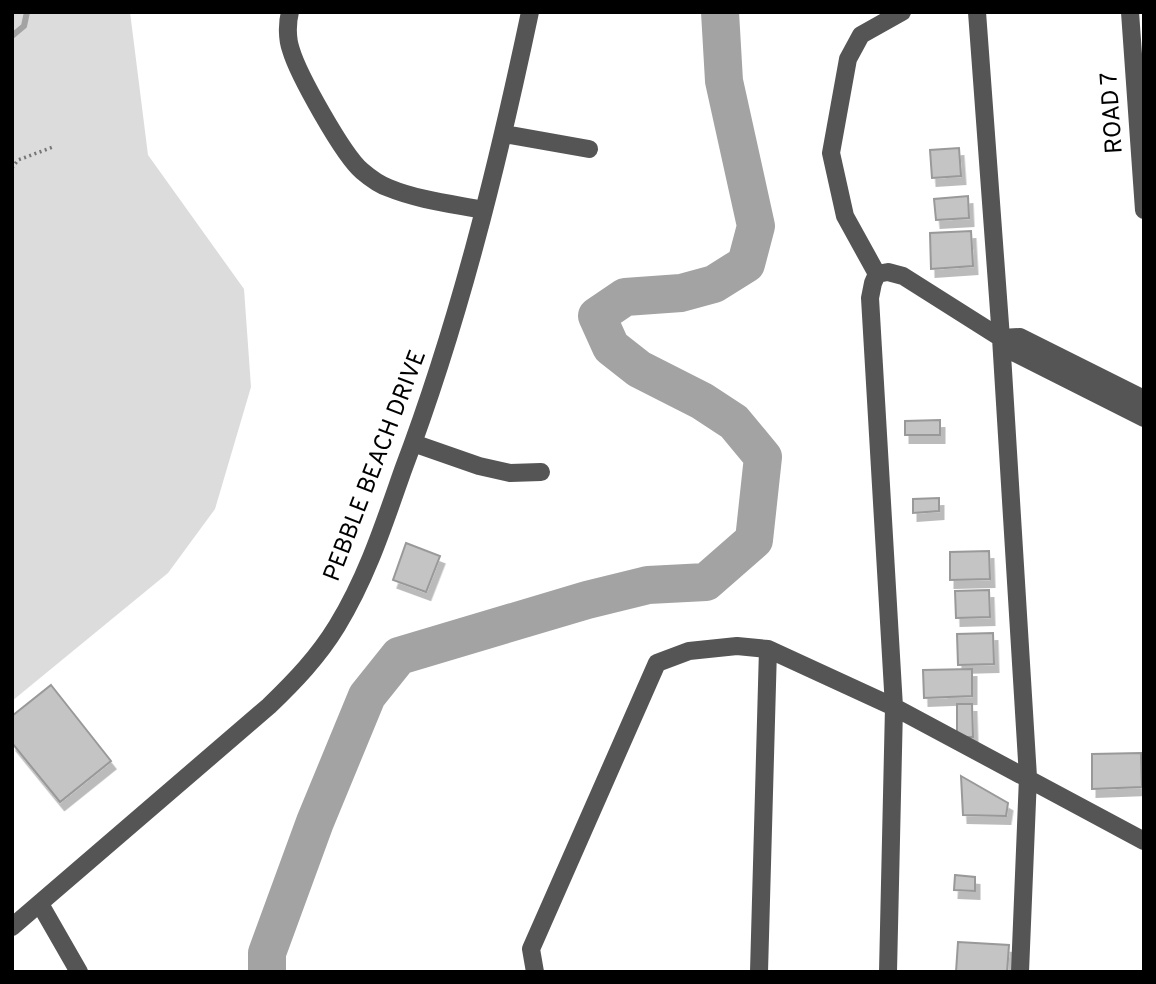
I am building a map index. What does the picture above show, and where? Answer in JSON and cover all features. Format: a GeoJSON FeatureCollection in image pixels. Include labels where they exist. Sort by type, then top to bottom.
{"type":"FeatureCollection","features":[{"type":"Feature","properties":{"kind":"street"},"geometry":{"type":"LineString","coordinates":[[290,12],[290,49],[319,105],[360,170],[387,188],[484,209]]}},
{"type":"Feature","properties":{"kind":"street","name":"PEBBLE BEACH DRIVE"},"geometry":{"type":"LineString","coordinates":[[12,927],[269,706],[306,671],[337,626],[363,578],[447,348],[505,134],[530,12]]}},
{"type":"Feature","properties":{"kind":"street"},"geometry":{"type":"LineString","coordinates":[[877,274],[845,216],[831,153],[848,59],[861,35],[902,12]]}},
{"type":"Feature","properties":{"kind":"street"},"geometry":{"type":"LineString","coordinates":[[977,12],[1001,338],[1028,777],[1020,972]]}},
{"type":"Feature","properties":{"kind":"street","name":"ROAD 7"},"geometry":{"type":"LineString","coordinates":[[1130,12],[1144,210]]}},
{"type":"Feature","properties":{"kind":"street"},"geometry":{"type":"LineString","coordinates":[[505,134],[589,149]]}},
{"type":"Feature","properties":{"kind":"street"},"geometry":{"type":"LineString","coordinates":[[877,274],[888,272],[903,276],[1001,338],[1015,353],[1144,418]]}},
{"type":"Feature","properties":{"kind":"street"},"geometry":{"type":"LineString","coordinates":[[877,274],[870,298],[894,707],[888,972]]}},
{"type":"Feature","properties":{"kind":"street"},"geometry":{"type":"LineString","coordinates":[[1001,338],[1020,337],[1144,399]]}},
{"type":"Feature","properties":{"kind":"street"},"geometry":{"type":"LineString","coordinates":[[414,443],[480,466],[510,473],[541,472]]}},
{"type":"Feature","properties":{"kind":"street"},"geometry":{"type":"LineString","coordinates":[[535,972],[531,949],[657,663],[689,651],[737,646],[768,649],[894,707],[1144,841]]}},
{"type":"Feature","properties":{"kind":"street"},"geometry":{"type":"LineString","coordinates":[[759,972],[768,649]]}},
{"type":"Feature","properties":{"kind":"street"},"geometry":{"type":"LineString","coordinates":[[40,904],[79,972]]}},
{"type":"Feature","properties":{"kind":"path"},"geometry":{"type":"LineString","coordinates":[[12,168],[18,160],[53,147]]}},
{"type":"Feature","properties":{"kind":"shaded area"},"geometry":{"type":"Polygon","coordinates":[[[12,12],[130,12],[148,155],[244,289],[251,387],[215,509],[168,573],[12,701],[12,12]]]}},
{"type":"Feature","properties":{"kind":"building"},"geometry":{"type":"Polygon","coordinates":[[[959,148],[961,176],[932,178],[930,150],[959,148]]]}},
{"type":"Feature","properties":{"kind":"building"},"geometry":{"type":"Polygon","coordinates":[[[968,196],[969,218],[936,220],[934,199],[968,196]]]}},
{"type":"Feature","properties":{"kind":"building"},"geometry":{"type":"Polygon","coordinates":[[[971,231],[973,266],[931,269],[930,233],[971,231]]]}},
{"type":"Feature","properties":{"kind":"building"},"geometry":{"type":"Polygon","coordinates":[[[940,420],[940,435],[905,435],[905,421],[940,420]]]}},
{"type":"Feature","properties":{"kind":"building"},"geometry":{"type":"Polygon","coordinates":[[[939,498],[939,511],[913,513],[913,499],[939,498]]]}},
{"type":"Feature","properties":{"kind":"building"},"geometry":{"type":"Polygon","coordinates":[[[406,543],[440,556],[426,592],[393,580],[406,543]]]}},
{"type":"Feature","properties":{"kind":"building"},"geometry":{"type":"Polygon","coordinates":[[[989,551],[990,579],[950,580],[950,552],[989,551]]]}},
{"type":"Feature","properties":{"kind":"building"},"geometry":{"type":"Polygon","coordinates":[[[989,590],[990,617],[956,618],[955,591],[989,590]]]}},
{"type":"Feature","properties":{"kind":"building"},"geometry":{"type":"Polygon","coordinates":[[[993,633],[994,664],[958,665],[957,634],[993,633]]]}},
{"type":"Feature","properties":{"kind":"building"},"geometry":{"type":"Polygon","coordinates":[[[972,669],[972,696],[924,698],[923,670],[972,669]]]}},
{"type":"Feature","properties":{"kind":"building"},"geometry":{"type":"Polygon","coordinates":[[[51,685],[111,761],[60,802],[12,743],[12,716],[51,685]]]}},
{"type":"Feature","properties":{"kind":"building"},"geometry":{"type":"Polygon","coordinates":[[[957,704],[972,704],[973,737],[957,737],[957,704]]]}},
{"type":"Feature","properties":{"kind":"building"},"geometry":{"type":"Polygon","coordinates":[[[1141,753],[1142,787],[1092,789],[1092,754],[1141,753]]]}},
{"type":"Feature","properties":{"kind":"building"},"geometry":{"type":"Polygon","coordinates":[[[961,776],[1008,803],[1006,816],[963,815],[961,776]]]}},
{"type":"Feature","properties":{"kind":"building"},"geometry":{"type":"Polygon","coordinates":[[[955,875],[975,877],[975,891],[954,890],[955,875]]]}},
{"type":"Feature","properties":{"kind":"building"},"geometry":{"type":"Polygon","coordinates":[[[958,942],[1009,945],[1007,972],[956,972],[958,942]]]}},
{"type":"Feature","properties":{"kind":"waterway"},"geometry":{"type":"LineString","coordinates":[[12,36],[24,26],[27,12]]}},
{"type":"Feature","properties":{"kind":"waterway"},"geometry":{"type":"LineString","coordinates":[[267,972],[267,953],[315,822],[367,696],[399,656],[587,600],[648,585],[706,582],[754,540],[763,457],[734,422],[702,401],[639,369],[611,347],[597,316],[625,297],[681,293],[714,284],[746,264],[756,226],[724,81],[720,12]]}}]}
